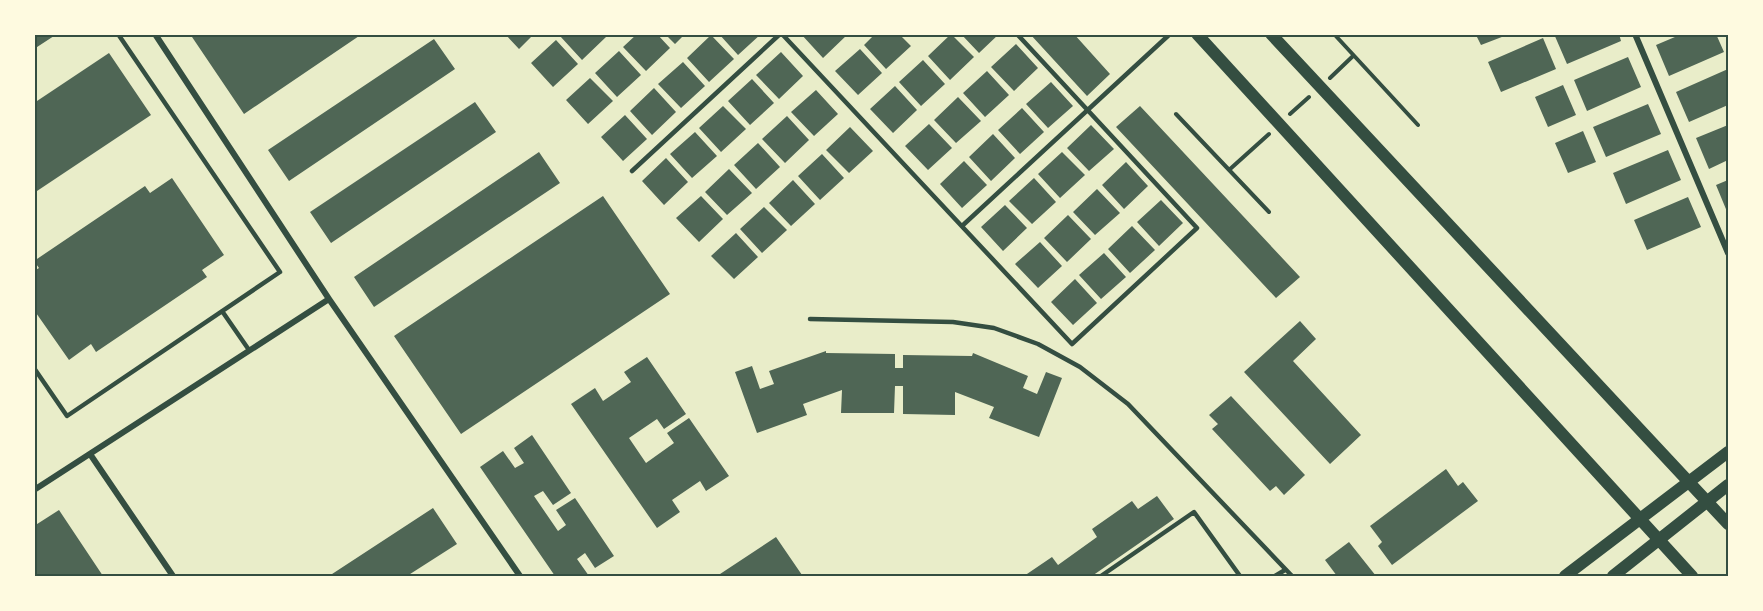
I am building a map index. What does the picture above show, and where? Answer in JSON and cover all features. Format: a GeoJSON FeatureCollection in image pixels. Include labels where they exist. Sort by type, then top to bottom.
{"type":"FeatureCollection","features":[{"type":"Feature","properties":{"kind":"main road"},"geometry":{"type":"LineString","coordinates":[[1197,34],[1692,576]]}},
{"type":"Feature","properties":{"kind":"main road"},"geometry":{"type":"LineString","coordinates":[[1270,34],[1728,524]]}},
{"type":"Feature","properties":{"kind":"main road"},"geometry":{"type":"LineString","coordinates":[[1565,576],[1728,452]]}},
{"type":"Feature","properties":{"kind":"main road"},"geometry":{"type":"LineString","coordinates":[[1613,576],[1728,485]]}},
{"type":"Feature","properties":{"kind":"street"},"geometry":{"type":"LineString","coordinates":[[155,34],[329,298],[520,576]]}},
{"type":"Feature","properties":{"kind":"street"},"geometry":{"type":"LineString","coordinates":[[1635,34],[1728,253]]}},
{"type":"Feature","properties":{"kind":"street"},"geometry":{"type":"LineString","coordinates":[[34,490],[329,298]]}},
{"type":"Feature","properties":{"kind":"street"},"geometry":{"type":"LineString","coordinates":[[90,454],[173,576]]}},
{"type":"Feature","properties":{"kind":"lane"},"geometry":{"type":"LineString","coordinates":[[34,368],[67,416],[280,272],[118,34]]}},
{"type":"Feature","properties":{"kind":"lane"},"geometry":{"type":"LineString","coordinates":[[632,171],[781,34],[1072,344],[1197,228],[1017,34]]}},
{"type":"Feature","properties":{"kind":"lane"},"geometry":{"type":"LineString","coordinates":[[962,226],[1170,34]]}},
{"type":"Feature","properties":{"kind":"lane"},"geometry":{"type":"LineString","coordinates":[[222,311],[249,350]]}},
{"type":"Feature","properties":{"kind":"lane"},"geometry":{"type":"LineString","coordinates":[[810,319],[953,322],[994,328],[1038,344],[1080,367],[1128,404],[1292,576]]}},
{"type":"Feature","properties":{"kind":"lane"},"geometry":{"type":"LineString","coordinates":[[1101,576],[1194,512],[1240,576]]}},
{"type":"Feature","properties":{"kind":"lane"},"geometry":{"type":"LineString","coordinates":[[1275,576],[1285,570]]}},
{"type":"Feature","properties":{"kind":"path"},"geometry":{"type":"LineString","coordinates":[[1334,34],[1418,125]]}},
{"type":"Feature","properties":{"kind":"path"},"geometry":{"type":"LineString","coordinates":[[1176,114],[1269,212]]}},
{"type":"Feature","properties":{"kind":"building"},"geometry":{"type":"Polygon","coordinates":[[[34,34],[57,34],[34,49],[34,34]]]}},
{"type":"Feature","properties":{"kind":"building"},"geometry":{"type":"Polygon","coordinates":[[[190,34],[362,34],[244,114],[190,34]]]}},
{"type":"Feature","properties":{"kind":"building"},"geometry":{"type":"Polygon","coordinates":[[[505,34],[534,34],[519,49],[505,34]]]}},
{"type":"Feature","properties":{"kind":"building"},"geometry":{"type":"Polygon","coordinates":[[[562,34],[604,34],[606,37],[582,60],[560,36],[562,34]]]}},
{"type":"Feature","properties":{"kind":"building"},"geometry":{"type":"Polygon","coordinates":[[[637,34],[657,34],[670,48],[646,71],[623,47],[637,34]]]}},
{"type":"Feature","properties":{"kind":"building"},"geometry":{"type":"Polygon","coordinates":[[[665,34],[685,34],[675,44],[665,34]]]}},
{"type":"Feature","properties":{"kind":"building"},"geometry":{"type":"Polygon","coordinates":[[[719,34],[761,34],[738,55],[719,34]]]}},
{"type":"Feature","properties":{"kind":"building"},"geometry":{"type":"Polygon","coordinates":[[[801,34],[848,34],[823,58],[801,34]]]}},
{"type":"Feature","properties":{"kind":"building"},"geometry":{"type":"Polygon","coordinates":[[[875,34],[899,34],[911,46],[886,69],[864,45],[875,34]]]}},
{"type":"Feature","properties":{"kind":"building"},"geometry":{"type":"Polygon","coordinates":[[[951,34],[974,57],[950,80],[928,56],[951,34]]]}},
{"type":"Feature","properties":{"kind":"building"},"geometry":{"type":"Polygon","coordinates":[[[961,34],[999,34],[979,53],[961,34]]]}},
{"type":"Feature","properties":{"kind":"building"},"geometry":{"type":"Polygon","coordinates":[[[1030,34],[1074,34],[1110,74],[1087,96],[1030,34]]]}},
{"type":"Feature","properties":{"kind":"building"},"geometry":{"type":"Polygon","coordinates":[[[1554,34],[1619,34],[1621,41],[1567,64],[1554,34]]]}},
{"type":"Feature","properties":{"kind":"building"},"geometry":{"type":"Polygon","coordinates":[[[1682,34],[1716,34],[1724,52],[1669,76],[1656,45],[1682,34]]]}},
{"type":"Feature","properties":{"kind":"building"},"geometry":{"type":"Polygon","coordinates":[[[711,35],[734,59],[709,82],[687,58],[711,35]]]}},
{"type":"Feature","properties":{"kind":"building"},"geometry":{"type":"Polygon","coordinates":[[[1476,35],[1507,35],[1481,45],[1476,35]]]}},
{"type":"Feature","properties":{"kind":"building"},"geometry":{"type":"Polygon","coordinates":[[[1543,38],[1556,69],[1501,92],[1488,62],[1543,38]]]}},
{"type":"Feature","properties":{"kind":"building"},"geometry":{"type":"Polygon","coordinates":[[[434,39],[455,69],[289,181],[268,150],[434,39]]]}},
{"type":"Feature","properties":{"kind":"building"},"geometry":{"type":"Polygon","coordinates":[[[556,40],[578,64],[553,87],[531,63],[556,40]]]}},
{"type":"Feature","properties":{"kind":"building"},"geometry":{"type":"Polygon","coordinates":[[[1016,44],[1038,68],[1014,91],[991,67],[1016,44]]]}},
{"type":"Feature","properties":{"kind":"building"},"geometry":{"type":"Polygon","coordinates":[[[860,49],[882,73],[858,95],[835,71],[860,49]]]}},
{"type":"Feature","properties":{"kind":"building"},"geometry":{"type":"Polygon","coordinates":[[[619,51],[641,75],[617,97],[595,73],[619,51]]]}},
{"type":"Feature","properties":{"kind":"building"},"geometry":{"type":"Polygon","coordinates":[[[781,52],[803,76],[779,99],[756,75],[781,52]]]}},
{"type":"Feature","properties":{"kind":"building"},"geometry":{"type":"Polygon","coordinates":[[[109,53],[151,115],[34,193],[34,103],[109,53]]]}},
{"type":"Feature","properties":{"kind":"building"},"geometry":{"type":"Polygon","coordinates":[[[1628,57],[1641,87],[1587,111],[1574,80],[1628,57]]]}},
{"type":"Feature","properties":{"kind":"building"},"geometry":{"type":"Polygon","coordinates":[[[923,60],[945,84],[921,106],[899,82],[923,60]]]}},
{"type":"Feature","properties":{"kind":"building"},"geometry":{"type":"Polygon","coordinates":[[[683,62],[705,86],[681,108],[658,84],[683,62]]]}},
{"type":"Feature","properties":{"kind":"building"},"geometry":{"type":"Polygon","coordinates":[[[1728,69],[1728,105],[1689,122],[1676,92],[1728,69]]]}},
{"type":"Feature","properties":{"kind":"building"},"geometry":{"type":"Polygon","coordinates":[[[987,71],[1009,95],[985,117],[963,93],[987,71]]]}},
{"type":"Feature","properties":{"kind":"building"},"geometry":{"type":"Polygon","coordinates":[[[590,78],[613,101],[588,124],[566,100],[590,78]]]}},
{"type":"Feature","properties":{"kind":"building"},"geometry":{"type":"Polygon","coordinates":[[[752,79],[774,103],[750,125],[728,101],[752,79]]]}},
{"type":"Feature","properties":{"kind":"building"},"geometry":{"type":"Polygon","coordinates":[[[1051,82],[1073,106],[1048,128],[1026,104],[1051,82]]]}},
{"type":"Feature","properties":{"kind":"building"},"geometry":{"type":"Polygon","coordinates":[[[1563,85],[1576,115],[1548,127],[1535,97],[1563,85]]]}},
{"type":"Feature","properties":{"kind":"building"},"geometry":{"type":"Polygon","coordinates":[[[895,86],[917,110],[893,133],[870,109],[895,86]]]}},
{"type":"Feature","properties":{"kind":"building"},"geometry":{"type":"Polygon","coordinates":[[[654,88],[676,112],[652,135],[630,111],[654,88]]]}},
{"type":"Feature","properties":{"kind":"building"},"geometry":{"type":"Polygon","coordinates":[[[816,90],[838,114],[814,136],[791,112],[816,90]]]}},
{"type":"Feature","properties":{"kind":"building"},"geometry":{"type":"Polygon","coordinates":[[[958,97],[981,121],[956,143],[934,120],[958,97]]]}},
{"type":"Feature","properties":{"kind":"building"},"geometry":{"type":"Polygon","coordinates":[[[475,102],[496,132],[331,243],[310,212],[475,102]]]}},
{"type":"Feature","properties":{"kind":"building"},"geometry":{"type":"Polygon","coordinates":[[[1648,104],[1661,134],[1606,157],[1593,127],[1648,104]]]}},
{"type":"Feature","properties":{"kind":"building"},"geometry":{"type":"Polygon","coordinates":[[[723,106],[746,129],[721,152],[699,128],[723,106]]]}},
{"type":"Feature","properties":{"kind":"building"},"geometry":{"type":"Polygon","coordinates":[[[1140,106],[1300,277],[1276,298],[1116,127],[1140,106]]]}},
{"type":"Feature","properties":{"kind":"building"},"geometry":{"type":"Polygon","coordinates":[[[1022,108],[1044,132],[1020,154],[998,130],[1022,108]]]}},
{"type":"Feature","properties":{"kind":"building"},"geometry":{"type":"Polygon","coordinates":[[[625,115],[647,139],[623,161],[601,137],[625,115]]]}},
{"type":"Feature","properties":{"kind":"building"},"geometry":{"type":"Polygon","coordinates":[[[787,116],[809,140],[785,163],[762,139],[787,116]]]}},
{"type":"Feature","properties":{"kind":"building"},"geometry":{"type":"Polygon","coordinates":[[[929,124],[952,148],[928,170],[905,146],[929,124]]]}},
{"type":"Feature","properties":{"kind":"building"},"geometry":{"type":"Polygon","coordinates":[[[1091,125],[1114,149],[1089,171],[1067,148],[1091,125]]]}},
{"type":"Feature","properties":{"kind":"building"},"geometry":{"type":"Polygon","coordinates":[[[1728,125],[1728,160],[1709,169],[1696,138],[1728,125]]]}},
{"type":"Feature","properties":{"kind":"building"},"geometry":{"type":"Polygon","coordinates":[[[850,127],[873,151],[849,173],[826,150],[850,127]]]}},
{"type":"Feature","properties":{"kind":"building"},"geometry":{"type":"Polygon","coordinates":[[[1583,131],[1596,162],[1568,173],[1555,143],[1583,131]]]}},
{"type":"Feature","properties":{"kind":"building"},"geometry":{"type":"Polygon","coordinates":[[[695,132],[717,156],[692,178],[670,154],[695,132]]]}},
{"type":"Feature","properties":{"kind":"building"},"geometry":{"type":"Polygon","coordinates":[[[993,134],[1015,158],[991,181],[969,157],[993,134]]]}},
{"type":"Feature","properties":{"kind":"building"},"geometry":{"type":"Polygon","coordinates":[[[758,143],[780,167],[756,189],[734,165],[758,143]]]}},
{"type":"Feature","properties":{"kind":"building"},"geometry":{"type":"Polygon","coordinates":[[[1668,150],[1681,180],[1626,204],[1613,173],[1668,150]]]}},
{"type":"Feature","properties":{"kind":"building"},"geometry":{"type":"Polygon","coordinates":[[[539,152],[560,183],[374,307],[354,277],[539,152]]]}},
{"type":"Feature","properties":{"kind":"building"},"geometry":{"type":"Polygon","coordinates":[[[1062,152],[1085,175],[1060,198],[1038,174],[1062,152]]]}},
{"type":"Feature","properties":{"kind":"building"},"geometry":{"type":"Polygon","coordinates":[[[822,154],[844,178],[820,200],[798,176],[822,154]]]}},
{"type":"Feature","properties":{"kind":"building"},"geometry":{"type":"Polygon","coordinates":[[[666,158],[688,182],[664,205],[642,181],[666,158]]]}},
{"type":"Feature","properties":{"kind":"building"},"geometry":{"type":"Polygon","coordinates":[[[964,161],[987,185],[962,208],[940,184],[964,161]]]}},
{"type":"Feature","properties":{"kind":"building"},"geometry":{"type":"Polygon","coordinates":[[[1126,162],[1148,186],[1124,209],[1102,185],[1126,162]]]}},
{"type":"Feature","properties":{"kind":"building"},"geometry":{"type":"Polygon","coordinates":[[[729,169],[752,193],[727,215],[705,192],[729,169]]]}},
{"type":"Feature","properties":{"kind":"building"},"geometry":{"type":"Polygon","coordinates":[[[172,178],[224,255],[202,270],[207,277],[96,352],[91,344],[69,360],[34,310],[34,271],[39,268],[34,261],[145,186],[150,193],[172,178]]]}},
{"type":"Feature","properties":{"kind":"building"},"geometry":{"type":"Polygon","coordinates":[[[1034,178],[1056,202],[1032,224],[1009,201],[1034,178]]]}},
{"type":"Feature","properties":{"kind":"building"},"geometry":{"type":"Polygon","coordinates":[[[793,180],[815,204],[791,226],[769,203],[793,180]]]}},
{"type":"Feature","properties":{"kind":"building"},"geometry":{"type":"Polygon","coordinates":[[[1728,180],[1728,214],[1716,185],[1728,180]]]}},
{"type":"Feature","properties":{"kind":"building"},"geometry":{"type":"Polygon","coordinates":[[[1097,189],[1120,213],[1095,235],[1073,212],[1097,189]]]}},
{"type":"Feature","properties":{"kind":"building"},"geometry":{"type":"Polygon","coordinates":[[[603,196],[670,294],[461,434],[394,336],[603,196]]]}},
{"type":"Feature","properties":{"kind":"building"},"geometry":{"type":"Polygon","coordinates":[[[701,196],[723,219],[699,242],[676,218],[701,196]]]}},
{"type":"Feature","properties":{"kind":"building"},"geometry":{"type":"Polygon","coordinates":[[[1688,197],[1701,227],[1647,250],[1634,220],[1688,197]]]}},
{"type":"Feature","properties":{"kind":"building"},"geometry":{"type":"Polygon","coordinates":[[[1161,200],[1183,223],[1159,246],[1137,222],[1161,200]]]}},
{"type":"Feature","properties":{"kind":"building"},"geometry":{"type":"Polygon","coordinates":[[[1005,205],[1027,228],[1003,251],[981,227],[1005,205]]]}},
{"type":"Feature","properties":{"kind":"building"},"geometry":{"type":"Polygon","coordinates":[[[764,207],[787,230],[762,253],[740,229],[764,207]]]}},
{"type":"Feature","properties":{"kind":"building"},"geometry":{"type":"Polygon","coordinates":[[[1068,215],[1091,239],[1067,262],[1044,238],[1068,215]]]}},
{"type":"Feature","properties":{"kind":"building"},"geometry":{"type":"Polygon","coordinates":[[[1132,226],[1155,250],[1130,273],[1108,249],[1132,226]]]}},
{"type":"Feature","properties":{"kind":"building"},"geometry":{"type":"Polygon","coordinates":[[[736,233],[758,257],[734,279],[711,256],[736,233]]]}},
{"type":"Feature","properties":{"kind":"building"},"geometry":{"type":"Polygon","coordinates":[[[1040,242],[1062,266],[1038,288],[1015,264],[1040,242]]]}},
{"type":"Feature","properties":{"kind":"building"},"geometry":{"type":"Polygon","coordinates":[[[1104,253],[1126,277],[1101,299],[1079,275],[1104,253]]]}},
{"type":"Feature","properties":{"kind":"building"},"geometry":{"type":"Polygon","coordinates":[[[1075,279],[1097,303],[1073,325],[1051,302],[1075,279]]]}},
{"type":"Feature","properties":{"kind":"building"},"geometry":{"type":"Polygon","coordinates":[[[1300,321],[1316,339],[1293,361],[1361,435],[1330,464],[1244,372],[1300,321]]]}},
{"type":"Feature","properties":{"kind":"building"},"geometry":{"type":"Polygon","coordinates":[[[826,351],[826,353],[895,354],[895,368],[903,368],[903,355],[972,356],[973,353],[1028,376],[1023,388],[1037,394],[1046,372],[1062,378],[1039,437],[989,418],[994,407],[955,392],[955,415],[903,414],[903,386],[895,386],[894,413],[841,413],[842,390],[803,404],[807,415],[757,433],[735,372],[752,366],[760,389],[774,384],[769,371],[826,351]]]}},
{"type":"Feature","properties":{"kind":"building"},"geometry":{"type":"Polygon","coordinates":[[[647,357],[686,414],[664,429],[657,419],[629,438],[646,463],[674,443],[667,433],[689,418],[729,476],[706,491],[700,481],[672,500],[680,512],[657,528],[571,404],[595,388],[603,401],[631,382],[624,372],[647,357]]]}},
{"type":"Feature","properties":{"kind":"building"},"geometry":{"type":"Polygon","coordinates":[[[1231,396],[1305,475],[1284,495],[1276,486],[1270,491],[1212,429],[1218,424],[1209,415],[1231,396]]]}},
{"type":"Feature","properties":{"kind":"building"},"geometry":{"type":"Polygon","coordinates":[[[532,435],[571,493],[553,505],[543,491],[534,496],[558,531],[566,525],[556,510],[575,498],[614,556],[595,568],[585,553],[577,559],[589,576],[555,576],[480,467],[503,451],[515,468],[524,463],[514,448],[532,435]]]}},
{"type":"Feature","properties":{"kind":"building"},"geometry":{"type":"Polygon","coordinates":[[[1446,469],[1458,486],[1463,482],[1478,501],[1392,565],[1378,546],[1382,542],[1370,526],[1446,469]]]}},
{"type":"Feature","properties":{"kind":"building"},"geometry":{"type":"Polygon","coordinates":[[[1157,496],[1174,519],[1092,576],[1024,576],[1052,557],[1058,565],[1097,537],[1092,529],[1132,501],[1138,509],[1157,496]]]}},
{"type":"Feature","properties":{"kind":"building"},"geometry":{"type":"Polygon","coordinates":[[[433,508],[457,544],[407,576],[329,576],[433,508]]]}},
{"type":"Feature","properties":{"kind":"building"},"geometry":{"type":"Polygon","coordinates":[[[59,510],[103,576],[34,576],[34,526],[59,510]]]}},
{"type":"Feature","properties":{"kind":"building"},"geometry":{"type":"Polygon","coordinates":[[[776,537],[802,575],[717,576],[776,537]]]}},
{"type":"Feature","properties":{"kind":"building"},"geometry":{"type":"Polygon","coordinates":[[[1349,542],[1376,576],[1337,576],[1325,560],[1349,542]]]}}]}
